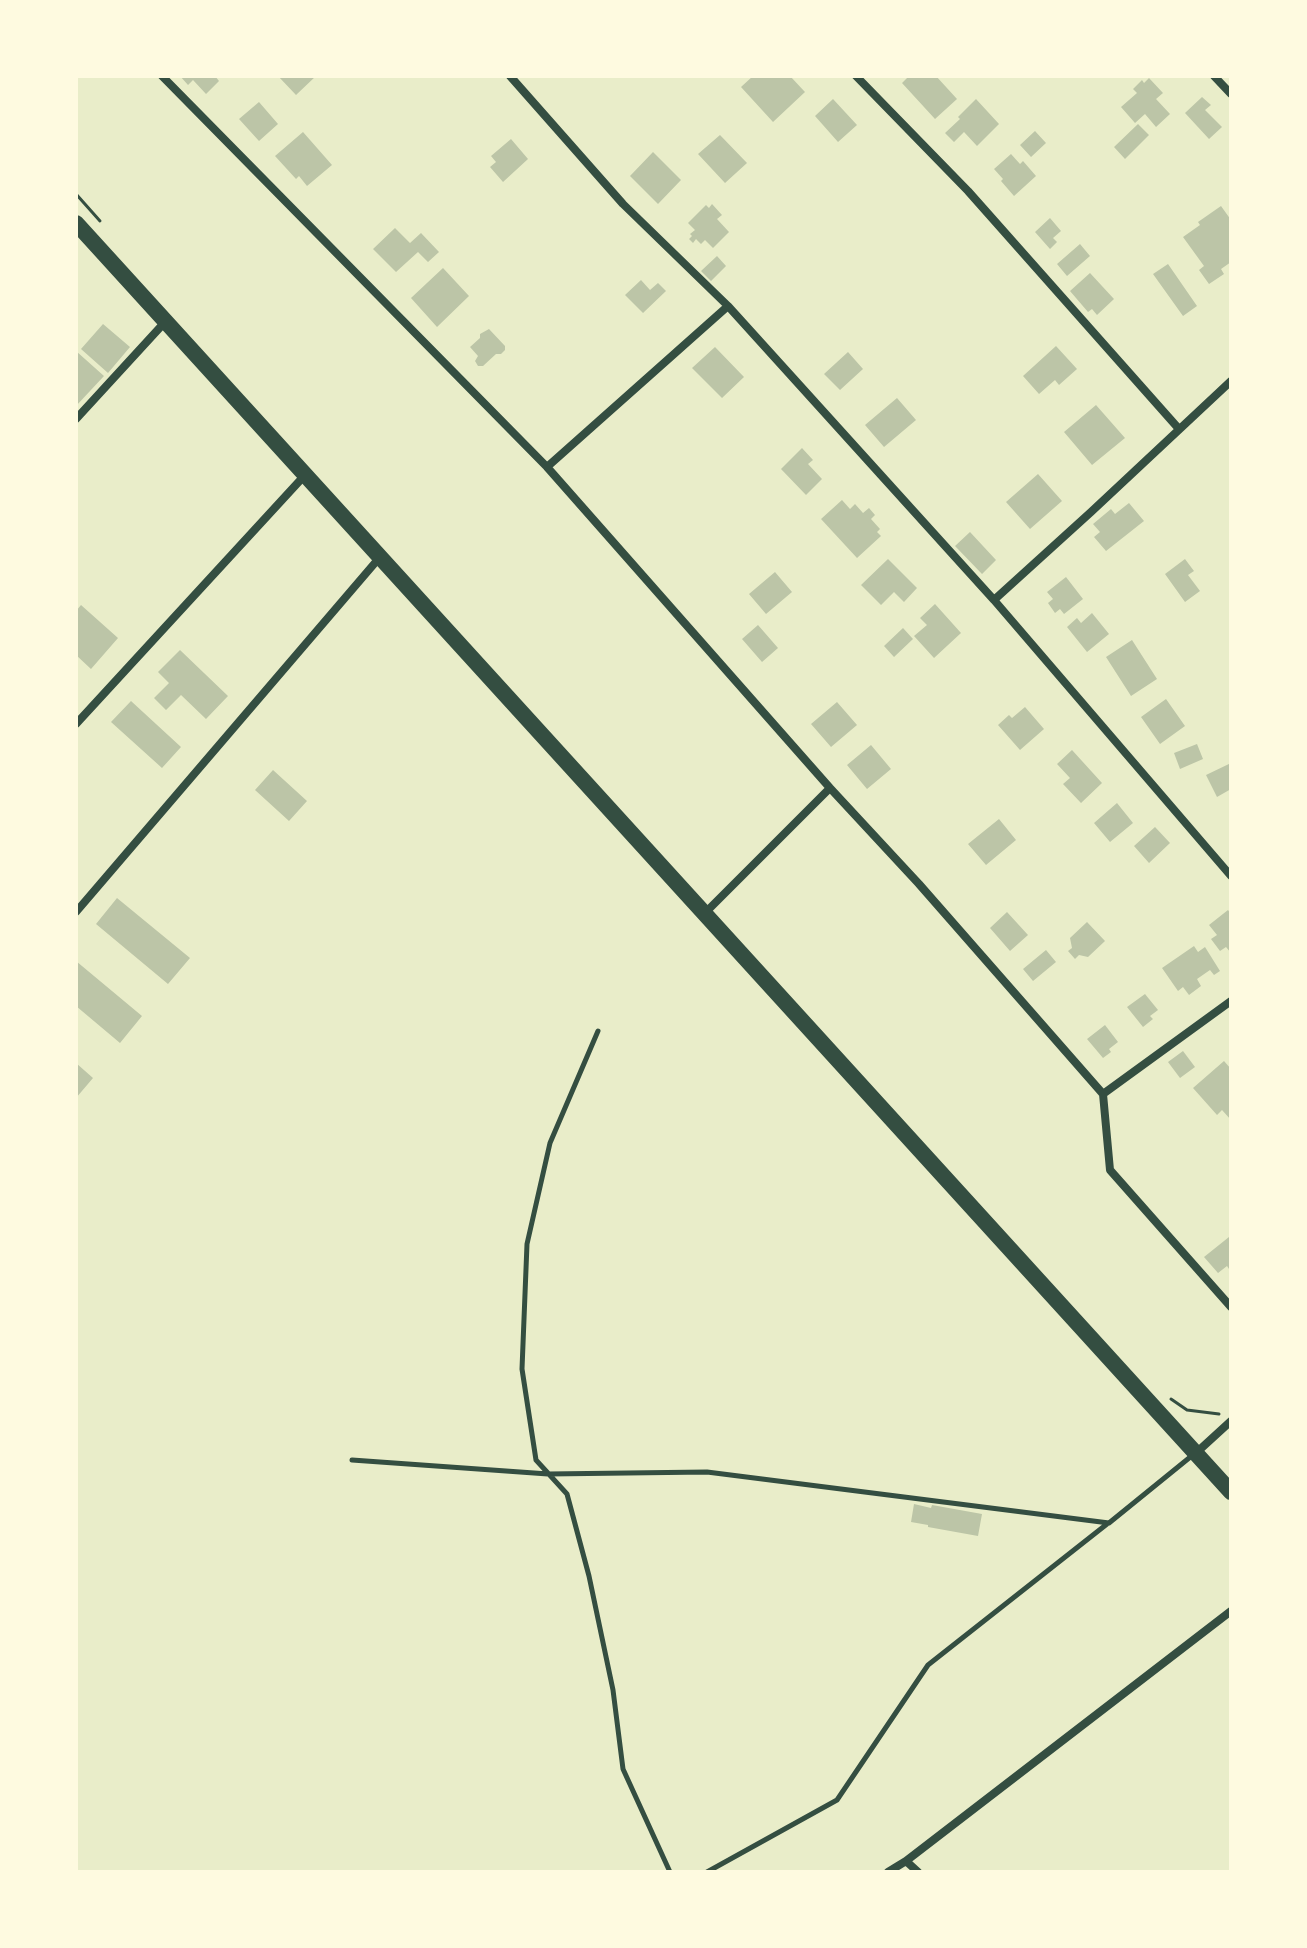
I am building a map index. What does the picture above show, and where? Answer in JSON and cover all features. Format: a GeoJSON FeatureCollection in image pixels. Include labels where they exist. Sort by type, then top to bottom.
{"type":"FeatureCollection","features":[{"type":"Feature","properties":{"kind":"main road"},"geometry":{"type":"LineString","coordinates":[[76,223],[1231,1492]]}},
{"type":"Feature","properties":{"kind":"street"},"geometry":{"type":"LineString","coordinates":[[162,76],[547,467],[1103,1094],[1110,1170],[1231,1307]]}},
{"type":"Feature","properties":{"kind":"street"},"geometry":{"type":"LineString","coordinates":[[510,76],[623,204],[728,306],[994,600],[1231,876]]}},
{"type":"Feature","properties":{"kind":"street"},"geometry":{"type":"LineString","coordinates":[[856,76],[968,191],[1179,429]]}},
{"type":"Feature","properties":{"kind":"street"},"geometry":{"type":"LineString","coordinates":[[1214,76],[1231,94]]}},
{"type":"Feature","properties":{"kind":"street"},"geometry":{"type":"LineString","coordinates":[[547,467],[728,306]]}},
{"type":"Feature","properties":{"kind":"street"},"geometry":{"type":"LineString","coordinates":[[76,419],[165,322]]}},
{"type":"Feature","properties":{"kind":"street"},"geometry":{"type":"LineString","coordinates":[[994,600],[1231,381]]}},
{"type":"Feature","properties":{"kind":"street"},"geometry":{"type":"LineString","coordinates":[[76,724],[305,475]]}},
{"type":"Feature","properties":{"kind":"street"},"geometry":{"type":"LineString","coordinates":[[76,912],[380,557]]}},
{"type":"Feature","properties":{"kind":"street"},"geometry":{"type":"LineString","coordinates":[[705,913],[830,788]]}},
{"type":"Feature","properties":{"kind":"street"},"geometry":{"type":"LineString","coordinates":[[1103,1094],[1231,1001]]}},
{"type":"Feature","properties":{"kind":"street"},"geometry":{"type":"LineString","coordinates":[[1195,1453],[1231,1421]]}},
{"type":"Feature","properties":{"kind":"street"},"geometry":{"type":"LineString","coordinates":[[888,1872],[1231,1611]]}},
{"type":"Feature","properties":{"kind":"street"},"geometry":{"type":"LineString","coordinates":[[906,1861],[918,1872]]}},
{"type":"Feature","properties":{"kind":"lane"},"geometry":{"type":"LineString","coordinates":[[598,1031],[550,1143],[527,1244],[522,1369],[536,1460],[567,1494],[589,1576],[613,1690],[623,1769],[670,1872]]}},
{"type":"Feature","properties":{"kind":"lane"},"geometry":{"type":"LineString","coordinates":[[707,1872],[837,1800],[928,1665],[1195,1453]]}},
{"type":"Feature","properties":{"kind":"lane"},"geometry":{"type":"LineString","coordinates":[[352,1460],[548,1474],[707,1472],[1109,1523]]}},
{"type":"Feature","properties":{"kind":"building"},"geometry":{"type":"Polygon","coordinates":[[[180,76],[215,76],[219,81],[206,94],[193,80],[188,85],[180,76]]]}},
{"type":"Feature","properties":{"kind":"building"},"geometry":{"type":"Polygon","coordinates":[[[278,76],[316,76],[296,95],[278,76]]]}},
{"type":"Feature","properties":{"kind":"building"},"geometry":{"type":"Polygon","coordinates":[[[753,76],[790,76],[805,92],[773,122],[741,87],[753,76]]]}},
{"type":"Feature","properties":{"kind":"building"},"geometry":{"type":"Polygon","coordinates":[[[909,76],[936,76],[957,99],[935,119],[902,83],[909,76]]]}},
{"type":"Feature","properties":{"kind":"building"},"geometry":{"type":"Polygon","coordinates":[[[1149,78],[1163,93],[1156,99],[1170,114],[1156,127],[1145,114],[1135,123],[1121,107],[1137,93],[1133,89],[1149,78]]]}},
{"type":"Feature","properties":{"kind":"building"},"geometry":{"type":"Polygon","coordinates":[[[1202,97],[1211,105],[1205,110],[1222,127],[1209,139],[1185,113],[1202,97]]]}},
{"type":"Feature","properties":{"kind":"building"},"geometry":{"type":"Polygon","coordinates":[[[833,99],[857,125],[838,142],[815,116],[833,99]]]}},
{"type":"Feature","properties":{"kind":"building"},"geometry":{"type":"Polygon","coordinates":[[[976,99],[999,124],[977,146],[964,132],[954,142],[945,133],[976,99]]]}},
{"type":"Feature","properties":{"kind":"building"},"geometry":{"type":"Polygon","coordinates":[[[259,102],[278,124],[259,141],[239,119],[259,102]]]}},
{"type":"Feature","properties":{"kind":"building"},"geometry":{"type":"Polygon","coordinates":[[[1138,124],[1149,135],[1125,159],[1114,147],[1138,124]]]}},
{"type":"Feature","properties":{"kind":"building"},"geometry":{"type":"Polygon","coordinates":[[[1035,131],[1046,143],[1031,157],[1020,145],[1035,131]]]}},
{"type":"Feature","properties":{"kind":"building"},"geometry":{"type":"Polygon","coordinates":[[[303,132],[332,165],[307,186],[299,176],[296,179],[275,156],[303,132]]]}},
{"type":"Feature","properties":{"kind":"building"},"geometry":{"type":"Polygon","coordinates":[[[720,135],[747,163],[725,183],[698,154],[720,135]]]}},
{"type":"Feature","properties":{"kind":"building"},"geometry":{"type":"Polygon","coordinates":[[[511,139],[528,159],[503,182],[490,167],[496,162],[491,156],[511,139]]]}},
{"type":"Feature","properties":{"kind":"building"},"geometry":{"type":"Polygon","coordinates":[[[653,152],[681,180],[658,204],[630,176],[653,152]]]}},
{"type":"Feature","properties":{"kind":"building"},"geometry":{"type":"Polygon","coordinates":[[[1011,154],[1020,164],[1023,161],[1036,176],[1014,196],[994,169],[1011,154]]]}},
{"type":"Feature","properties":{"kind":"building"},"geometry":{"type":"Polygon","coordinates":[[[712,204],[722,215],[717,219],[729,232],[713,248],[705,240],[701,244],[696,239],[693,243],[689,239],[695,230],[688,223],[706,205],[709,208],[712,204]]]}},
{"type":"Feature","properties":{"kind":"building"},"geometry":{"type":"Polygon","coordinates":[[[1221,206],[1231,220],[1231,262],[1221,269],[1224,274],[1209,284],[1199,270],[1204,266],[1183,237],[1221,206]]]}},
{"type":"Feature","properties":{"kind":"building"},"geometry":{"type":"Polygon","coordinates":[[[1050,218],[1061,231],[1053,238],[1057,242],[1050,249],[1035,232],[1050,218]]]}},
{"type":"Feature","properties":{"kind":"building"},"geometry":{"type":"Polygon","coordinates":[[[395,228],[410,243],[421,233],[439,252],[428,262],[418,252],[396,272],[373,249],[395,228]]]}},
{"type":"Feature","properties":{"kind":"building"},"geometry":{"type":"Polygon","coordinates":[[[1080,244],[1090,256],[1067,276],[1057,264],[1080,244]]]}},
{"type":"Feature","properties":{"kind":"building"},"geometry":{"type":"Polygon","coordinates":[[[717,256],[726,266],[711,281],[701,271],[717,256]]]}},
{"type":"Feature","properties":{"kind":"building"},"geometry":{"type":"Polygon","coordinates":[[[1168,264],[1197,306],[1183,316],[1153,274],[1168,264]]]}},
{"type":"Feature","properties":{"kind":"building"},"geometry":{"type":"Polygon","coordinates":[[[443,268],[469,296],[437,327],[411,298],[443,268]]]}},
{"type":"Feature","properties":{"kind":"building"},"geometry":{"type":"Polygon","coordinates":[[[1090,273],[1114,299],[1097,315],[1092,309],[1088,312],[1070,291],[1090,273]]]}},
{"type":"Feature","properties":{"kind":"building"},"geometry":{"type":"Polygon","coordinates":[[[641,280],[650,290],[658,283],[666,291],[643,313],[625,295],[641,280]]]}},
{"type":"Feature","properties":{"kind":"building"},"geometry":{"type":"Polygon","coordinates":[[[103,324],[130,347],[108,373],[81,349],[103,324]]]}},
{"type":"Feature","properties":{"kind":"building"},"geometry":{"type":"Polygon","coordinates":[[[489,329],[505,346],[505,350],[483,366],[478,366],[475,361],[478,356],[470,347],[480,338],[480,334],[489,329]]]}},
{"type":"Feature","properties":{"kind":"building"},"geometry":{"type":"Polygon","coordinates":[[[1056,346],[1077,369],[1059,385],[1055,380],[1039,394],[1023,376],[1056,346]]]}},
{"type":"Feature","properties":{"kind":"building"},"geometry":{"type":"Polygon","coordinates":[[[715,347],[744,377],[722,398],[692,368],[715,347]]]}},
{"type":"Feature","properties":{"kind":"building"},"geometry":{"type":"Polygon","coordinates":[[[76,351],[104,376],[76,406],[76,351]]]}},
{"type":"Feature","properties":{"kind":"building"},"geometry":{"type":"Polygon","coordinates":[[[848,352],[863,369],[840,390],[824,374],[848,352]]]}},
{"type":"Feature","properties":{"kind":"building"},"geometry":{"type":"Polygon","coordinates":[[[897,398],[916,420],[884,447],[865,425],[897,398]]]}},
{"type":"Feature","properties":{"kind":"building"},"geometry":{"type":"Polygon","coordinates":[[[1096,405],[1125,438],[1092,465],[1064,432],[1096,405]]]}},
{"type":"Feature","properties":{"kind":"building"},"geometry":{"type":"Polygon","coordinates":[[[802,448],[813,460],[808,464],[822,479],[806,495],[781,469],[802,448]]]}},
{"type":"Feature","properties":{"kind":"building"},"geometry":{"type":"Polygon","coordinates":[[[1038,474],[1062,501],[1030,529],[1006,502],[1038,474]]]}},
{"type":"Feature","properties":{"kind":"building"},"geometry":{"type":"Polygon","coordinates":[[[842,500],[850,509],[855,504],[863,513],[869,508],[875,515],[871,519],[880,529],[877,532],[881,536],[857,558],[821,519],[842,500]]]}},
{"type":"Feature","properties":{"kind":"building"},"geometry":{"type":"Polygon","coordinates":[[[1129,503],[1144,521],[1106,551],[1094,537],[1100,532],[1093,524],[1111,509],[1115,514],[1129,503]]]}},
{"type":"Feature","properties":{"kind":"building"},"geometry":{"type":"Polygon","coordinates":[[[970,532],[996,560],[982,574],[955,546],[970,532]]]}},
{"type":"Feature","properties":{"kind":"building"},"geometry":{"type":"Polygon","coordinates":[[[888,559],[917,588],[904,602],[894,592],[881,605],[861,585],[888,559]]]}},
{"type":"Feature","properties":{"kind":"building"},"geometry":{"type":"Polygon","coordinates":[[[1185,559],[1194,571],[1188,575],[1200,591],[1185,602],[1165,574],[1185,559]]]}},
{"type":"Feature","properties":{"kind":"building"},"geometry":{"type":"Polygon","coordinates":[[[775,572],[792,592],[766,614],[749,594],[775,572]]]}},
{"type":"Feature","properties":{"kind":"building"},"geometry":{"type":"Polygon","coordinates":[[[1066,577],[1083,599],[1064,614],[1060,609],[1055,613],[1048,603],[1053,599],[1047,592],[1066,577]]]}},
{"type":"Feature","properties":{"kind":"building"},"geometry":{"type":"Polygon","coordinates":[[[935,604],[961,633],[934,658],[914,636],[927,625],[920,618],[935,604]]]}},
{"type":"Feature","properties":{"kind":"building"},"geometry":{"type":"Polygon","coordinates":[[[81,605],[118,638],[91,669],[76,655],[76,611],[81,605]]]}},
{"type":"Feature","properties":{"kind":"building"},"geometry":{"type":"Polygon","coordinates":[[[1092,613],[1109,634],[1087,652],[1067,627],[1077,618],[1081,623],[1092,613]]]}},
{"type":"Feature","properties":{"kind":"building"},"geometry":{"type":"Polygon","coordinates":[[[758,625],[778,648],[762,662],[742,639],[758,625]]]}},
{"type":"Feature","properties":{"kind":"building"},"geometry":{"type":"Polygon","coordinates":[[[903,628],[913,639],[894,657],[884,646],[903,628]]]}},
{"type":"Feature","properties":{"kind":"building"},"geometry":{"type":"Polygon","coordinates":[[[1132,640],[1157,679],[1131,696],[1106,657],[1132,640]]]}},
{"type":"Feature","properties":{"kind":"building"},"geometry":{"type":"Polygon","coordinates":[[[180,650],[228,696],[206,719],[181,695],[166,710],[154,698],[169,683],[158,672],[180,650]]]}},
{"type":"Feature","properties":{"kind":"building"},"geometry":{"type":"Polygon","coordinates":[[[1166,699],[1185,726],[1160,744],[1141,717],[1166,699]]]}},
{"type":"Feature","properties":{"kind":"building"},"geometry":{"type":"Polygon","coordinates":[[[131,701],[181,747],[162,768],[111,722],[131,701]]]}},
{"type":"Feature","properties":{"kind":"building"},"geometry":{"type":"Polygon","coordinates":[[[837,702],[857,725],[831,747],[811,724],[837,702]]]}},
{"type":"Feature","properties":{"kind":"building"},"geometry":{"type":"Polygon","coordinates":[[[1025,707],[1044,729],[1020,750],[998,725],[1025,707]]]}},
{"type":"Feature","properties":{"kind":"building"},"geometry":{"type":"Polygon","coordinates":[[[1197,744],[1203,759],[1180,769],[1174,753],[1197,744]]]}},
{"type":"Feature","properties":{"kind":"building"},"geometry":{"type":"Polygon","coordinates":[[[871,745],[891,769],[867,789],[847,765],[871,745]]]}},
{"type":"Feature","properties":{"kind":"building"},"geometry":{"type":"Polygon","coordinates":[[[1072,750],[1102,783],[1081,803],[1063,784],[1070,778],[1057,764],[1072,750]]]}},
{"type":"Feature","properties":{"kind":"building"},"geometry":{"type":"Polygon","coordinates":[[[1231,763],[1231,789],[1217,797],[1206,775],[1231,763]]]}},
{"type":"Feature","properties":{"kind":"building"},"geometry":{"type":"Polygon","coordinates":[[[273,770],[307,801],[289,821],[255,790],[273,770]]]}},
{"type":"Feature","properties":{"kind":"building"},"geometry":{"type":"Polygon","coordinates":[[[1117,803],[1133,823],[1110,842],[1094,823],[1117,803]]]}},
{"type":"Feature","properties":{"kind":"building"},"geometry":{"type":"Polygon","coordinates":[[[999,819],[1016,840],[986,865],[968,844],[999,819]]]}},
{"type":"Feature","properties":{"kind":"building"},"geometry":{"type":"Polygon","coordinates":[[[1155,827],[1170,843],[1149,863],[1134,846],[1155,827]]]}},
{"type":"Feature","properties":{"kind":"building"},"geometry":{"type":"Polygon","coordinates":[[[117,898],[190,958],[168,984],[96,924],[117,898]]]}},
{"type":"Feature","properties":{"kind":"building"},"geometry":{"type":"Polygon","coordinates":[[[1228,910],[1231,914],[1231,953],[1226,947],[1220,951],[1211,939],[1217,935],[1209,925],[1228,910]]]}},
{"type":"Feature","properties":{"kind":"building"},"geometry":{"type":"Polygon","coordinates":[[[1007,912],[1028,935],[1010,951],[990,928],[1007,912]]]}},
{"type":"Feature","properties":{"kind":"building"},"geometry":{"type":"Polygon","coordinates":[[[1087,922],[1105,941],[1088,957],[1079,955],[1075,959],[1068,951],[1072,948],[1070,938],[1087,922]]]}},
{"type":"Feature","properties":{"kind":"building"},"geometry":{"type":"Polygon","coordinates":[[[1194,946],[1198,952],[1205,947],[1220,971],[1214,975],[1210,970],[1197,979],[1201,986],[1189,995],[1183,987],[1178,991],[1162,968],[1194,946]]]}},
{"type":"Feature","properties":{"kind":"building"},"geometry":{"type":"Polygon","coordinates":[[[1046,950],[1056,962],[1033,981],[1023,969],[1046,950]]]}},
{"type":"Feature","properties":{"kind":"building"},"geometry":{"type":"Polygon","coordinates":[[[76,961],[142,1016],[120,1043],[76,1006],[76,961]]]}},
{"type":"Feature","properties":{"kind":"building"},"geometry":{"type":"Polygon","coordinates":[[[1145,994],[1158,1010],[1143,1027],[1127,1007],[1145,994]]]}},
{"type":"Feature","properties":{"kind":"building"},"geometry":{"type":"Polygon","coordinates":[[[1105,1025],[1118,1042],[1103,1058],[1087,1039],[1105,1025]]]}},
{"type":"Feature","properties":{"kind":"building"},"geometry":{"type":"Polygon","coordinates":[[[1183,1051],[1195,1067],[1180,1078],[1168,1062],[1183,1051]]]}},
{"type":"Feature","properties":{"kind":"building"},"geometry":{"type":"Polygon","coordinates":[[[1224,1061],[1231,1069],[1231,1120],[1222,1110],[1217,1115],[1193,1088],[1224,1061]]]}},
{"type":"Feature","properties":{"kind":"building"},"geometry":{"type":"Polygon","coordinates":[[[76,1063],[93,1078],[76,1098],[76,1063]]]}},
{"type":"Feature","properties":{"kind":"building"},"geometry":{"type":"Polygon","coordinates":[[[1229,1237],[1231,1272],[1227,1266],[1218,1273],[1204,1257],[1229,1237]]]}},
{"type":"Feature","properties":{"kind":"building"},"geometry":{"type":"Polygon","coordinates":[[[914,1504],[982,1514],[978,1536],[911,1522],[914,1504]]]}}]}
